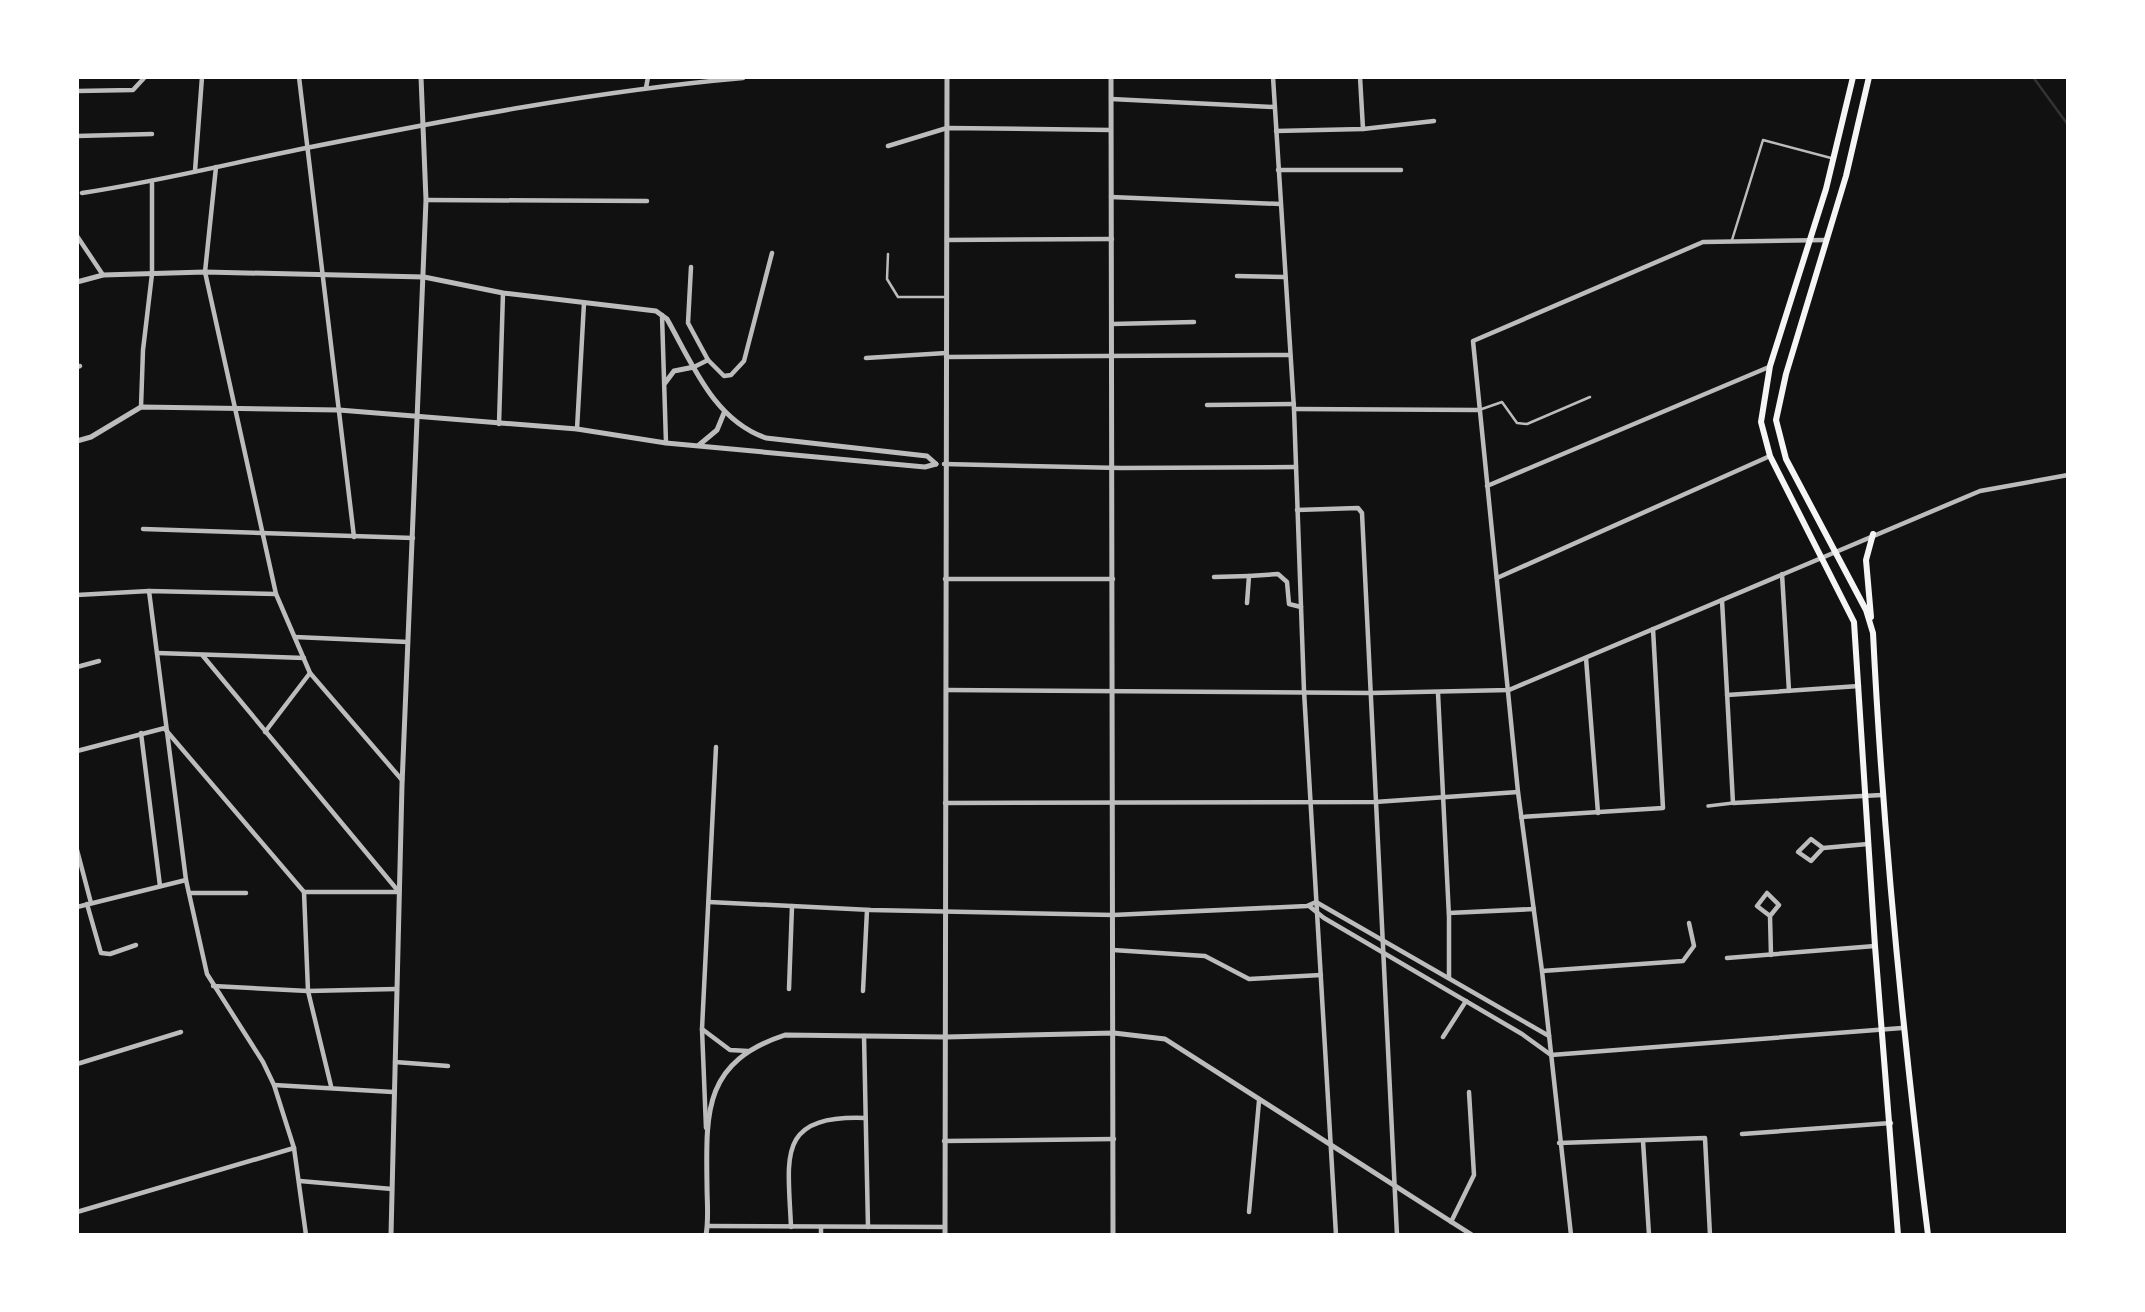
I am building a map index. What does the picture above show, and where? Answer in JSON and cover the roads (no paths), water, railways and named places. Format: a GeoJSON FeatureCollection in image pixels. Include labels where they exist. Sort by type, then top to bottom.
{"type":"FeatureCollection","features":[{"type":"Feature","properties":{"kind":"main road"},"geometry":{"type":"LineString","coordinates":[[1854,77],[1810,243],[1770,366],[1761,422],[1770,456],[1823,556],[1854,622],[1875,946],[1898,1235]]}},
{"type":"Feature","properties":{"kind":"main road"},"geometry":{"type":"LineString","coordinates":[[1869,77],[1828,240],[1782,385],[1776,420],[1786,459],[1866,610],[1873,633]]}},
{"type":"Feature","properties":{"kind":"main road"},"geometry":{"type":"LineString","coordinates":[[1873,534],[1866,560],[1873,633],[1884,834],[1902,1028],[1928,1235]]}},
{"type":"Feature","properties":{"kind":"main road"},"geometry":{"type":"LineString","coordinates":[[1868,835],[1884,834]]}},
{"type":"Feature","properties":{"kind":"street"},"geometry":{"type":"LineString","coordinates":[[77,91],[133,90],[145,77]]}},
{"type":"Feature","properties":{"kind":"street"},"geometry":{"type":"LineString","coordinates":[[195,171],[202,77]]}},
{"type":"Feature","properties":{"kind":"street"},"geometry":{"type":"LineString","coordinates":[[299,77],[354,537]]}},
{"type":"Feature","properties":{"kind":"street"},"geometry":{"type":"LineString","coordinates":[[391,1235],[402,780],[426,200],[421,77]]}},
{"type":"Feature","properties":{"kind":"street"},"geometry":{"type":"LineString","coordinates":[[646,88],[648,77]]}},
{"type":"Feature","properties":{"kind":"street"},"geometry":{"type":"LineString","coordinates":[[945,1235],[947,912],[944,464],[947,77]]}},
{"type":"Feature","properties":{"kind":"street"},"geometry":{"type":"LineString","coordinates":[[1111,77],[1114,579],[1113,1235]]}},
{"type":"Feature","properties":{"kind":"street"},"geometry":{"type":"LineString","coordinates":[[1273,77],[1294,406],[1304,691],[1336,1235]]}},
{"type":"Feature","properties":{"kind":"street"},"geometry":{"type":"LineString","coordinates":[[1360,77],[1363,130]]}},
{"type":"Feature","properties":{"kind":"street"},"geometry":{"type":"LineString","coordinates":[[82,193],[152,183],[195,171],[425,124],[646,88],[743,78]]}},
{"type":"Feature","properties":{"kind":"street"},"geometry":{"type":"LineString","coordinates":[[1111,99],[1274,107]]}},
{"type":"Feature","properties":{"kind":"street"},"geometry":{"type":"LineString","coordinates":[[1276,131],[1363,130],[1434,121]]}},
{"type":"Feature","properties":{"kind":"street"},"geometry":{"type":"LineString","coordinates":[[888,146],[947,128],[1111,130]]}},
{"type":"Feature","properties":{"kind":"street"},"geometry":{"type":"LineString","coordinates":[[77,136],[152,134]]}},
{"type":"Feature","properties":{"kind":"street"},"geometry":{"type":"LineString","coordinates":[[216,167],[205,272],[276,594],[310,673],[402,780]]}},
{"type":"Feature","properties":{"kind":"street"},"geometry":{"type":"LineString","coordinates":[[1278,170],[1401,170]]}},
{"type":"Feature","properties":{"kind":"street"},"geometry":{"type":"LineString","coordinates":[[141,407],[142,350],[152,274],[152,183]]}},
{"type":"Feature","properties":{"kind":"street"},"geometry":{"type":"LineString","coordinates":[[1111,197],[1280,204]]}},
{"type":"Feature","properties":{"kind":"street"},"geometry":{"type":"LineString","coordinates":[[426,200],[647,201]]}},
{"type":"Feature","properties":{"kind":"street"},"geometry":{"type":"LineString","coordinates":[[77,236],[103,275]]}},
{"type":"Feature","properties":{"kind":"street"},"geometry":{"type":"LineString","coordinates":[[947,240],[1112,239]]}},
{"type":"Feature","properties":{"kind":"street"},"geometry":{"type":"LineString","coordinates":[[1572,1235],[1559,1143],[1542,971],[1518,792],[1510,690],[1478,411],[1473,341],[1703,242],[1732,240],[1810,243],[1828,240]]}},
{"type":"Feature","properties":{"kind":"street"},"geometry":{"type":"LineString","coordinates":[[691,267],[687,319],[708,360],[724,376],[736,373],[744,361],[772,253]]}},
{"type":"Feature","properties":{"kind":"street"},"geometry":{"type":"LineString","coordinates":[[77,282],[103,275],[205,272],[424,277],[503,293],[662,314]]}},
{"type":"Feature","properties":{"kind":"street"},"geometry":{"type":"LineString","coordinates":[[1237,276],[1284,276]]}},
{"type":"Feature","properties":{"kind":"street"},"geometry":{"type":"LineString","coordinates":[[499,424],[503,293]]}},
{"type":"Feature","properties":{"kind":"street"},"geometry":{"type":"LineString","coordinates":[[577,429],[584,303]]}},
{"type":"Feature","properties":{"kind":"street"},"geometry":{"type":"LineString","coordinates":[[662,314],[724,413],[746,431],[766,438],[927,456],[936,464]]}},
{"type":"Feature","properties":{"kind":"street"},"geometry":{"type":"LineString","coordinates":[[662,314],[666,443]]}},
{"type":"Feature","properties":{"kind":"street"},"geometry":{"type":"LineString","coordinates":[[1112,324],[1194,322]]}},
{"type":"Feature","properties":{"kind":"street"},"geometry":{"type":"LineString","coordinates":[[866,358],[946,355],[1289,355]]}},
{"type":"Feature","properties":{"kind":"street"},"geometry":{"type":"LineString","coordinates":[[665,383],[674,371],[694,367],[708,360]]}},
{"type":"Feature","properties":{"kind":"street"},"geometry":{"type":"LineString","coordinates":[[1487,486],[1770,366]]}},
{"type":"Feature","properties":{"kind":"street"},"geometry":{"type":"LineString","coordinates":[[1207,405],[1478,411]]}},
{"type":"Feature","properties":{"kind":"street"},"geometry":{"type":"LineString","coordinates":[[77,441],[91,437],[141,407],[338,410],[577,429],[666,443],[925,467],[936,464],[1296,467]]}},
{"type":"Feature","properties":{"kind":"street"},"geometry":{"type":"LineString","coordinates":[[699,445],[717,430],[724,413]]}},
{"type":"Feature","properties":{"kind":"street"},"geometry":{"type":"LineString","coordinates":[[1497,578],[1770,456]]}},
{"type":"Feature","properties":{"kind":"street"},"geometry":{"type":"LineString","coordinates":[[946,690],[1371,693],[1510,690],[1873,534],[1980,491],[2068,475]]}},
{"type":"Feature","properties":{"kind":"street"},"geometry":{"type":"LineString","coordinates":[[1297,510],[1362,511],[1397,1235]]}},
{"type":"Feature","properties":{"kind":"street"},"geometry":{"type":"LineString","coordinates":[[143,529],[413,538]]}},
{"type":"Feature","properties":{"kind":"street"},"geometry":{"type":"LineString","coordinates":[[1782,574],[1790,691]]}},
{"type":"Feature","properties":{"kind":"street"},"geometry":{"type":"LineString","coordinates":[[1247,603],[1249,576]]}},
{"type":"Feature","properties":{"kind":"street"},"geometry":{"type":"LineString","coordinates":[[1214,577],[1283,577],[1287,582],[1289,604],[1301,607]]}},
{"type":"Feature","properties":{"kind":"street"},"geometry":{"type":"LineString","coordinates":[[945,579],[1114,579]]}},
{"type":"Feature","properties":{"kind":"street"},"geometry":{"type":"LineString","coordinates":[[77,595],[149,591],[276,594]]}},
{"type":"Feature","properties":{"kind":"street"},"geometry":{"type":"LineString","coordinates":[[149,591],[186,880],[207,974],[263,1062],[274,1085],[294,1148],[306,1235]]}},
{"type":"Feature","properties":{"kind":"street"},"geometry":{"type":"LineString","coordinates":[[1722,600],[1733,803]]}},
{"type":"Feature","properties":{"kind":"street"},"geometry":{"type":"LineString","coordinates":[[1521,817],[1663,808],[1653,629]]}},
{"type":"Feature","properties":{"kind":"street"},"geometry":{"type":"LineString","coordinates":[[295,637],[408,642]]}},
{"type":"Feature","properties":{"kind":"street"},"geometry":{"type":"LineString","coordinates":[[157,653],[304,658]]}},
{"type":"Feature","properties":{"kind":"street"},"geometry":{"type":"LineString","coordinates":[[203,656],[400,892]]}},
{"type":"Feature","properties":{"kind":"street"},"geometry":{"type":"LineString","coordinates":[[1586,658],[1598,813]]}},
{"type":"Feature","properties":{"kind":"street"},"geometry":{"type":"LineString","coordinates":[[77,667],[99,661]]}},
{"type":"Feature","properties":{"kind":"street"},"geometry":{"type":"LineString","coordinates":[[265,732],[310,673]]}},
{"type":"Feature","properties":{"kind":"street"},"geometry":{"type":"LineString","coordinates":[[1727,695],[1860,686]]}},
{"type":"Feature","properties":{"kind":"street"},"geometry":{"type":"LineString","coordinates":[[1438,693],[1449,913],[1449,979]]}},
{"type":"Feature","properties":{"kind":"street"},"geometry":{"type":"LineString","coordinates":[[77,751],[165,728]]}},
{"type":"Feature","properties":{"kind":"street"},"geometry":{"type":"LineString","coordinates":[[165,728],[304,892],[308,991],[331,1086]]}},
{"type":"Feature","properties":{"kind":"street"},"geometry":{"type":"LineString","coordinates":[[141,733],[160,886]]}},
{"type":"Feature","properties":{"kind":"street"},"geometry":{"type":"LineString","coordinates":[[706,1235],[708,1226],[702,1029],[716,747]]}},
{"type":"Feature","properties":{"kind":"street"},"geometry":{"type":"LineString","coordinates":[[945,803],[1375,802],[1518,792]]}},
{"type":"Feature","properties":{"kind":"street"},"geometry":{"type":"LineString","coordinates":[[1708,806],[1882,795]]}},
{"type":"Feature","properties":{"kind":"street"},"geometry":{"type":"LineString","coordinates":[[1823,848],[1811,861],[1798,853],[1808,840],[1823,848],[1868,844]]}},
{"type":"Feature","properties":{"kind":"street"},"geometry":{"type":"LineString","coordinates":[[77,850],[101,953],[110,954],[136,945]]}},
{"type":"Feature","properties":{"kind":"street"},"geometry":{"type":"LineString","coordinates":[[77,907],[186,880]]}},
{"type":"Feature","properties":{"kind":"street"},"geometry":{"type":"LineString","coordinates":[[304,892],[400,892]]}},
{"type":"Feature","properties":{"kind":"street"},"geometry":{"type":"LineString","coordinates":[[189,894],[246,893]]}},
{"type":"Feature","properties":{"kind":"street"},"geometry":{"type":"LineString","coordinates":[[1770,916],[1757,906],[1767,893],[1779,902],[1770,916],[1771,954]]}},
{"type":"Feature","properties":{"kind":"street"},"geometry":{"type":"LineString","coordinates":[[709,902],[867,910],[1113,915],[1309,906],[1316,902]]}},
{"type":"Feature","properties":{"kind":"street"},"geometry":{"type":"LineString","coordinates":[[1316,902],[1549,1037]]}},
{"type":"Feature","properties":{"kind":"street"},"geometry":{"type":"LineString","coordinates":[[789,989],[792,906]]}},
{"type":"Feature","properties":{"kind":"street"},"geometry":{"type":"LineString","coordinates":[[1309,906],[1317,915],[1522,1034],[1551,1055],[1902,1028]]}},
{"type":"Feature","properties":{"kind":"street"},"geometry":{"type":"LineString","coordinates":[[1449,913],[1534,909]]}},
{"type":"Feature","properties":{"kind":"street"},"geometry":{"type":"LineString","coordinates":[[863,991],[867,910]]}},
{"type":"Feature","properties":{"kind":"street"},"geometry":{"type":"LineString","coordinates":[[1542,971],[1683,961],[1694,946],[1689,923]]}},
{"type":"Feature","properties":{"kind":"street"},"geometry":{"type":"LineString","coordinates":[[1727,958],[1875,946]]}},
{"type":"Feature","properties":{"kind":"street"},"geometry":{"type":"LineString","coordinates":[[1113,950],[1206,956],[1249,979],[1321,975]]}},
{"type":"Feature","properties":{"kind":"street"},"geometry":{"type":"LineString","coordinates":[[213,986],[308,991],[396,989]]}},
{"type":"Feature","properties":{"kind":"street"},"geometry":{"type":"LineString","coordinates":[[1443,1037],[1466,1001]]}},
{"type":"Feature","properties":{"kind":"street"},"geometry":{"type":"LineString","coordinates":[[702,1029],[730,1050],[748,1051]]}},
{"type":"Feature","properties":{"kind":"street"},"geometry":{"type":"LineString","coordinates":[[77,1064],[181,1032]]}},
{"type":"Feature","properties":{"kind":"street"},"geometry":{"type":"LineString","coordinates":[[706,1130],[712,1095],[725,1073],[748,1051],[785,1035],[946,1037],[1114,1032],[1165,1039],[1472,1235]]}},
{"type":"Feature","properties":{"kind":"street"},"geometry":{"type":"LineString","coordinates":[[864,1035],[868,1227]]}},
{"type":"Feature","properties":{"kind":"street"},"geometry":{"type":"LineString","coordinates":[[394,1061],[448,1066]]}},
{"type":"Feature","properties":{"kind":"street"},"geometry":{"type":"LineString","coordinates":[[274,1085],[331,1086],[393,1092]]}},
{"type":"Feature","properties":{"kind":"street"},"geometry":{"type":"LineString","coordinates":[[1451,1222],[1473,1179],[1469,1092]]}},
{"type":"Feature","properties":{"kind":"street"},"geometry":{"type":"LineString","coordinates":[[1249,1212],[1259,1101]]}},
{"type":"Feature","properties":{"kind":"street"},"geometry":{"type":"LineString","coordinates":[[790,1227],[789,1161],[793,1142],[807,1125],[827,1118],[865,1118]]}},
{"type":"Feature","properties":{"kind":"street"},"geometry":{"type":"LineString","coordinates":[[1742,1133],[1891,1123]]}},
{"type":"Feature","properties":{"kind":"street"},"geometry":{"type":"LineString","coordinates":[[1559,1143],[1705,1138],[1710,1235]]}},
{"type":"Feature","properties":{"kind":"street"},"geometry":{"type":"LineString","coordinates":[[944,1141],[1114,1139]]}},
{"type":"Feature","properties":{"kind":"street"},"geometry":{"type":"LineString","coordinates":[[1643,1141],[1649,1235]]}},
{"type":"Feature","properties":{"kind":"street"},"geometry":{"type":"LineString","coordinates":[[77,1212],[294,1148]]}},
{"type":"Feature","properties":{"kind":"street"},"geometry":{"type":"LineString","coordinates":[[300,1181],[392,1189]]}},
{"type":"Feature","properties":{"kind":"street"},"geometry":{"type":"LineString","coordinates":[[708,1226],[945,1227]]}},
{"type":"Feature","properties":{"kind":"street"},"geometry":{"type":"LineString","coordinates":[[821,1227],[821,1235]]}},
{"type":"Feature","properties":{"kind":"lane"},"geometry":{"type":"LineString","coordinates":[[1732,240],[1763,140],[1834,159]]}},
{"type":"Feature","properties":{"kind":"lane"},"geometry":{"type":"LineString","coordinates":[[888,254],[887,279],[898,297],[946,297]]}},
{"type":"Feature","properties":{"kind":"lane"},"geometry":{"type":"LineString","coordinates":[[1478,411],[1502,402],[1517,423],[1527,424],[1590,397]]}},
{"type":"Feature","properties":{"kind":"waterway"},"geometry":{"type":"LineString","coordinates":[[2033,77],[2068,125]]}}]}
